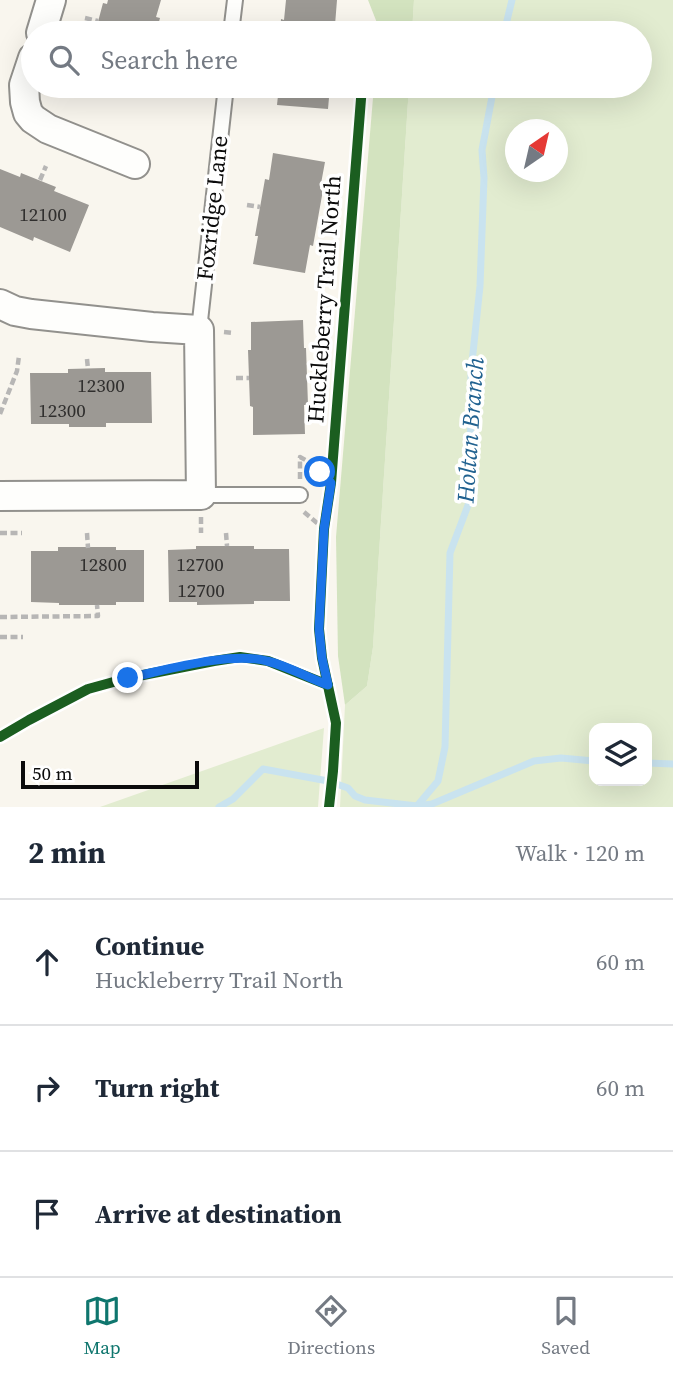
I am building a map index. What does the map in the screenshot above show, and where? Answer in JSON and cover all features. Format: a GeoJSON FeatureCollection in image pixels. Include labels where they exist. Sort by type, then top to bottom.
{"type":"FeatureCollection","features":[{"type":"Feature","properties":{"kind":"street"},"geometry":{"type":"LineString","coordinates":[[45,21],[51,0]]}},
{"type":"Feature","properties":{"kind":"street"},"geometry":{"type":"LineString","coordinates":[[25,98],[28,113],[48,129],[135,164]]}},
{"type":"Feature","properties":{"kind":"street"},"geometry":{"type":"LineString","coordinates":[[0,304],[31,314],[199,330]]}},
{"type":"Feature","properties":{"kind":"street","name":"Foxridge Lane"},"geometry":{"type":"LineString","coordinates":[[199,330],[201,495]]}},
{"type":"Feature","properties":{"kind":"street"},"geometry":{"type":"LineString","coordinates":[[0,496],[201,495]]}},
{"type":"Feature","properties":{"kind":"lane"},"geometry":{"type":"LineString","coordinates":[[232,21],[235,0]]}},
{"type":"Feature","properties":{"kind":"lane","name":"Foxridge Lane"},"geometry":{"type":"LineString","coordinates":[[199,330],[225,98]]}},
{"type":"Feature","properties":{"kind":"lane"},"geometry":{"type":"LineString","coordinates":[[201,495],[301,502]]}},
{"type":"Feature","properties":{"kind":"path"},"geometry":{"type":"LineString","coordinates":[[85,18],[98,21]]}},
{"type":"Feature","properties":{"kind":"path"},"geometry":{"type":"LineString","coordinates":[[40,180],[46,166]]}},
{"type":"Feature","properties":{"kind":"path"},"geometry":{"type":"LineString","coordinates":[[247,205],[260,207]]}},
{"type":"Feature","properties":{"kind":"path"},"geometry":{"type":"LineString","coordinates":[[0,414],[18,371],[19,356]]}},
{"type":"Feature","properties":{"kind":"path"},"geometry":{"type":"LineString","coordinates":[[87,359],[88,369]]}},
{"type":"Feature","properties":{"kind":"path"},"geometry":{"type":"LineString","coordinates":[[236,378],[249,378]]}},
{"type":"Feature","properties":{"kind":"path"},"geometry":{"type":"LineString","coordinates":[[300,457],[311,463],[330,488]]}},
{"type":"Feature","properties":{"kind":"path"},"geometry":{"type":"LineString","coordinates":[[330,488],[332,469]]}},
{"type":"Feature","properties":{"kind":"path"},"geometry":{"type":"LineString","coordinates":[[301,502],[325,523],[323,542]]}},
{"type":"Feature","properties":{"kind":"path"},"geometry":{"type":"LineString","coordinates":[[0,533],[22,533]]}},
{"type":"Feature","properties":{"kind":"path"},"geometry":{"type":"LineString","coordinates":[[87,533],[88,548]]}},
{"type":"Feature","properties":{"kind":"path"},"geometry":{"type":"LineString","coordinates":[[226,533],[227,546]]}},
{"type":"Feature","properties":{"kind":"path"},"geometry":{"type":"LineString","coordinates":[[0,617],[97,616],[97,605]]}},
{"type":"Feature","properties":{"kind":"path"},"geometry":{"type":"LineString","coordinates":[[0,637],[23,637],[24,651]]}},
{"type":"Feature","properties":{"kind":"green space"},"geometry":{"type":"Polygon","coordinates":[[[368,0],[414,0],[413,21],[376,21],[368,0]]]}},
{"type":"Feature","properties":{"kind":"green space"},"geometry":{"type":"Polygon","coordinates":[[[414,0],[673,0],[673,807],[340,807],[345,705],[367,686],[373,647],[408,98],[652,98],[652,21],[413,21],[414,0]]]}},
{"type":"Feature","properties":{"kind":"green space"},"geometry":{"type":"Polygon","coordinates":[[[373,98],[408,98],[373,647],[367,686],[345,705],[338,656],[336,537],[373,98]]]}},
{"type":"Feature","properties":{"kind":"green space"},"geometry":{"type":"Polygon","coordinates":[[[324,728],[318,807],[100,807],[324,728]]]}},
{"type":"Feature","properties":{"kind":"building"},"geometry":{"type":"Polygon","coordinates":[[[108,0],[161,0],[156,17],[160,18],[159,21],[98,21],[103,3],[107,4],[108,0]]]}},
{"type":"Feature","properties":{"kind":"building"},"geometry":{"type":"Polygon","coordinates":[[[286,0],[337,0],[335,21],[281,21],[284,20],[286,0]]]}},
{"type":"Feature","properties":{"kind":"building"},"geometry":{"type":"Polygon","coordinates":[[[278,98],[329,98],[328,109],[277,105],[278,98]]]}},
{"type":"Feature","properties":{"kind":"building"},"geometry":{"type":"Polygon","coordinates":[[[273,153],[325,162],[313,246],[310,245],[305,273],[253,264],[265,179],[269,180],[273,153]]]}},
{"type":"Feature","properties":{"kind":"building"},"geometry":{"type":"Polygon","coordinates":[[[0,169],[20,177],[21,173],[56,187],[54,191],[89,205],[70,252],[0,227],[0,169]]]}},
{"type":"Feature","properties":{"kind":"building"},"geometry":{"type":"Polygon","coordinates":[[[303,320],[308,405],[304,405],[305,434],[253,435],[248,350],[251,350],[251,322],[303,320]]]}},
{"type":"Feature","properties":{"kind":"building"},"geometry":{"type":"Polygon","coordinates":[[[105,368],[105,372],[151,372],[152,423],[106,423],[106,427],[31,424],[30,373],[68,373],[68,369],[105,368]]]}},
{"type":"Feature","properties":{"kind":"building"},"geometry":{"type":"Polygon","coordinates":[[[196,546],[289,549],[290,601],[197,605],[197,602],[169,602],[168,550],[196,549],[196,546]]]}},
{"type":"Feature","properties":{"kind":"building"},"geometry":{"type":"Polygon","coordinates":[[[58,547],[144,550],[144,602],[59,605],[31,602],[31,551],[58,551],[58,547]]]}},
{"type":"Feature","properties":{"kind":"waterway","name":"Holtan Branch"},"geometry":{"type":"LineString","coordinates":[[507,21],[512,0]]}},
{"type":"Feature","properties":{"kind":"waterway","name":"Holtan Branch"},"geometry":{"type":"LineString","coordinates":[[417,806],[438,781],[445,747],[450,553],[470,500],[471,372],[480,286],[484,178],[482,150],[492,98]]}},
{"type":"Feature","properties":{"kind":"waterway"},"geometry":{"type":"LineString","coordinates":[[219,807],[233,799],[263,769],[328,781],[348,788],[355,796],[365,800],[417,806],[432,804],[534,761],[561,758],[589,761]]}},
{"type":"Feature","properties":{"kind":"waterway"},"geometry":{"type":"LineString","coordinates":[[652,763],[673,764]]}},
{"type":"Feature","properties":{"kind":"cycle path","name":"Huckleberry Trail North"},"geometry":{"type":"LineString","coordinates":[[329,807],[336,723],[322,658],[319,629],[324,529],[331,483],[361,98]]}},
{"type":"Feature","properties":{"kind":"cycle path"},"geometry":{"type":"LineString","coordinates":[[0,737],[88,689],[214,661],[240,657],[268,661],[328,685]]}},
{"type":"Feature","properties":{"kind":"route"},"geometry":{"type":"LineString","coordinates":[[128,678],[240,657],[268,661],[328,685],[319,629],[324,529],[331,483],[320,472]]}}]}
